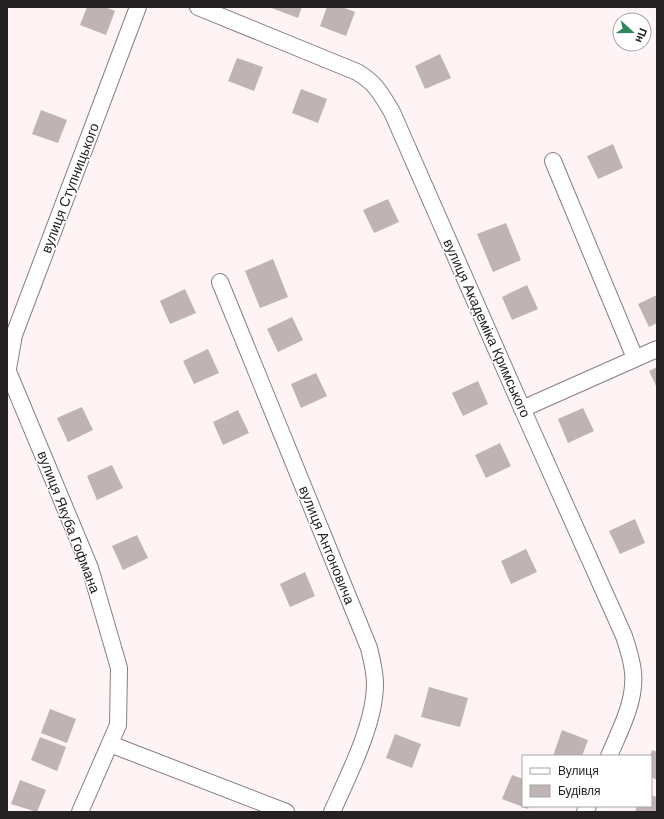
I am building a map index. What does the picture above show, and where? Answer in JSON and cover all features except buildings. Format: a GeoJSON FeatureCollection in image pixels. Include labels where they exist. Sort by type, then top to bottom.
{"type":"FeatureCollection","features":[{"type":"Feature","properties":{"kind":"street","name":"вулиця Ступницького"},"geometry":{"type":"LineString","coordinates":[[7,371],[14,335],[138,7]]}},
{"type":"Feature","properties":{"kind":"street","name":"вулиця Академіка Кримського"},"geometry":{"type":"LineString","coordinates":[[198,7],[343,65],[370,80],[378,88],[392,112],[522,409],[617,618],[630,657],[633,672],[630,702],[609,755]]}},
{"type":"Feature","properties":{"kind":"street"},"geometry":{"type":"LineString","coordinates":[[553,161],[635,358]]}},
{"type":"Feature","properties":{"kind":"street","name":"вулиця Антоновича"},"geometry":{"type":"LineString","coordinates":[[220,282],[369,648],[374,666],[376,684],[371,716],[349,774],[332,812]]}},
{"type":"Feature","properties":{"kind":"street"},"geometry":{"type":"LineString","coordinates":[[522,409],[657,349]]}},
{"type":"Feature","properties":{"kind":"street","name":"вулиця Якуба Гофмана"},"geometry":{"type":"LineString","coordinates":[[7,371],[90,568],[119,668],[118,724],[80,812]]}},
{"type":"Feature","properties":{"kind":"street"},"geometry":{"type":"LineString","coordinates":[[110,744],[286,812]]}}]}
